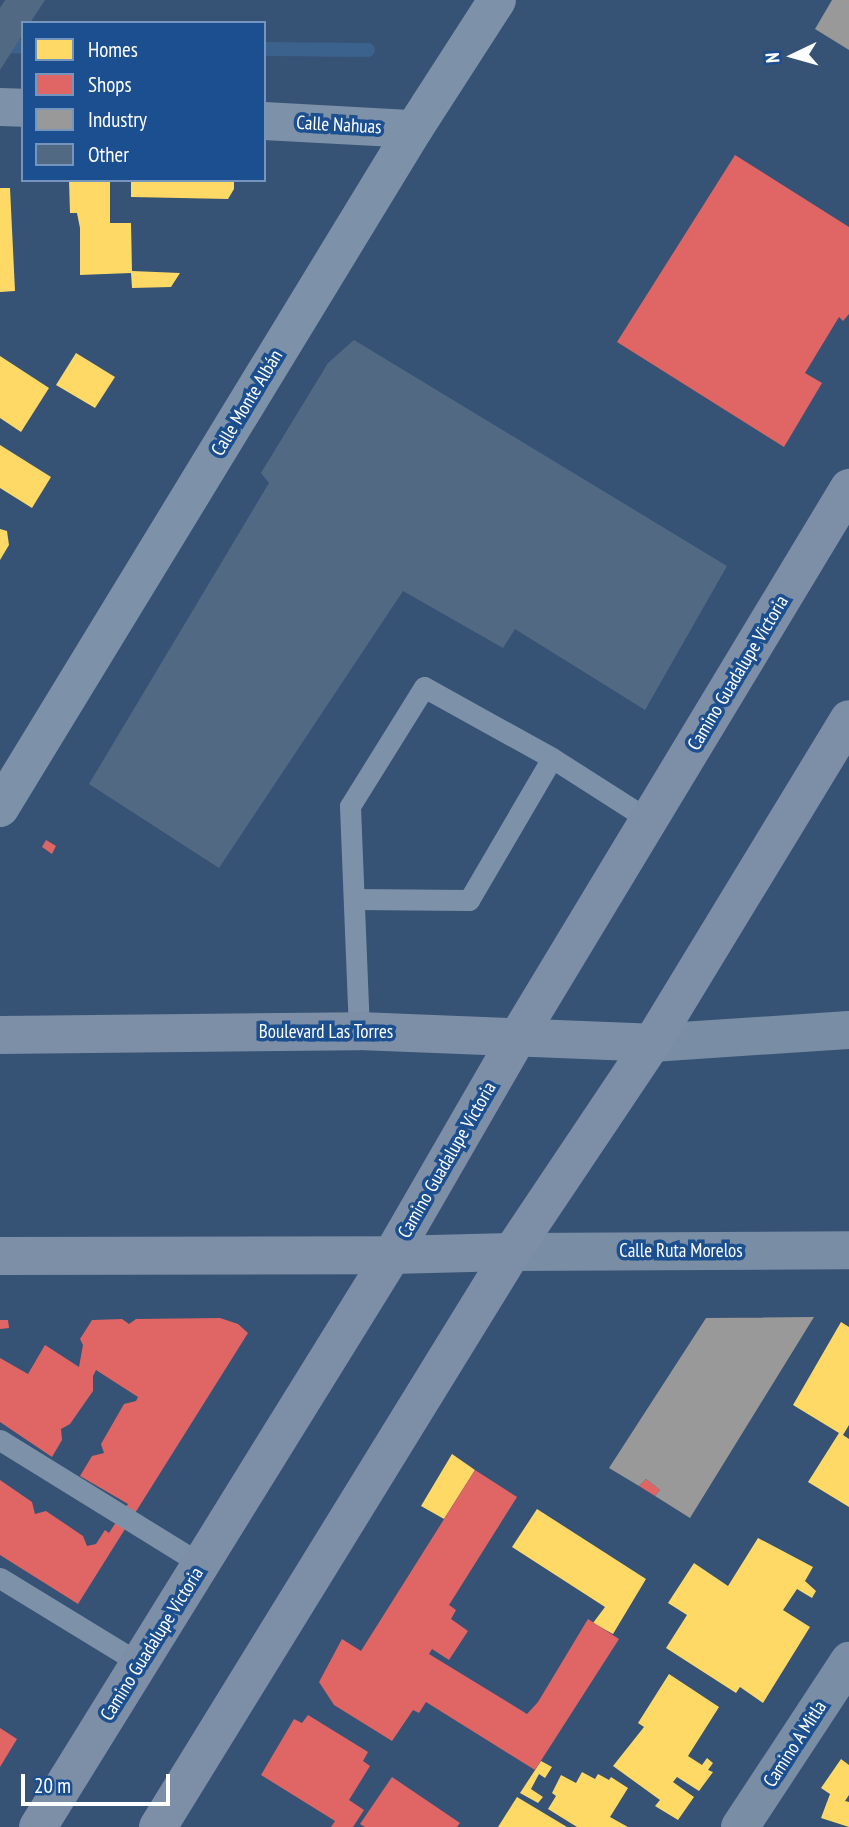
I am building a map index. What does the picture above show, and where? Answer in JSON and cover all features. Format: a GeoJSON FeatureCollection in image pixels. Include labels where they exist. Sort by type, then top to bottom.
{"type":"FeatureCollection","features":[{"type":"Feature","properties":{"kind":"main road","name":"Camino Guadalupe Victoria"},"geometry":{"type":"LineString","coordinates":[[38,1827],[393,1255],[519,1035],[849,488]]}},
{"type":"Feature","properties":{"kind":"main road"},"geometry":{"type":"LineString","coordinates":[[158,1827],[512,1252],[652,1043],[849,719]]}},
{"type":"Feature","properties":{"kind":"main road"},"geometry":{"type":"LineString","coordinates":[[652,1043],[849,1030]]}},
{"type":"Feature","properties":{"kind":"main road","name":"Boulevard Las Torres"},"geometry":{"type":"LineString","coordinates":[[0,1035],[359,1031],[519,1035],[652,1043]]}},
{"type":"Feature","properties":{"kind":"main road","name":"Calle Ruta Morelos"},"geometry":{"type":"LineString","coordinates":[[512,1252],[849,1250]]}},
{"type":"Feature","properties":{"kind":"main road"},"geometry":{"type":"LineString","coordinates":[[0,1256],[512,1252]]}},
{"type":"Feature","properties":{"kind":"main road","name":"Camino A Mitla"},"geometry":{"type":"LineString","coordinates":[[740,1827],[849,1661]]}},
{"type":"Feature","properties":{"kind":"street","name":"Calle Monte Albán"},"geometry":{"type":"LineString","coordinates":[[0,808],[414,129],[497,0]]}},
{"type":"Feature","properties":{"kind":"street"},"geometry":{"type":"LineString","coordinates":[[0,107],[21,108]]}},
{"type":"Feature","properties":{"kind":"street","name":"Calle Nahuas"},"geometry":{"type":"LineString","coordinates":[[266,121],[414,129]]}},
{"type":"Feature","properties":{"kind":"lane"},"geometry":{"type":"LineString","coordinates":[[359,1031],[350,806],[424,687],[552,758],[649,820]]}},
{"type":"Feature","properties":{"kind":"lane"},"geometry":{"type":"LineString","coordinates":[[354,899],[469,900],[552,758]]}},
{"type":"Feature","properties":{"kind":"lane"},"geometry":{"type":"LineString","coordinates":[[0,1440],[201,1563]]}},
{"type":"Feature","properties":{"kind":"lane"},"geometry":{"type":"LineString","coordinates":[[0,1578],[139,1663]]}},
{"type":"Feature","properties":{"kind":"building: Homes"},"geometry":{"type":"Polygon","coordinates":[[[69,182],[110,182],[110,223],[131,223],[132,271],[180,273],[171,287],[132,288],[131,273],[80,275],[80,228],[77,213],[70,213],[69,182]]]}},
{"type":"Feature","properties":{"kind":"building: Homes"},"geometry":{"type":"Polygon","coordinates":[[[131,182],[234,182],[234,189],[228,199],[131,197],[131,182]]]}},
{"type":"Feature","properties":{"kind":"building: Homes"},"geometry":{"type":"Polygon","coordinates":[[[0,188],[10,188],[15,291],[0,292],[0,188]]]}},
{"type":"Feature","properties":{"kind":"building: Homes"},"geometry":{"type":"Polygon","coordinates":[[[76,353],[115,377],[95,408],[56,385],[76,353]]]}},
{"type":"Feature","properties":{"kind":"building: Homes"},"geometry":{"type":"Polygon","coordinates":[[[0,356],[49,388],[21,432],[0,418],[0,356]]]}},
{"type":"Feature","properties":{"kind":"building: Homes"},"geometry":{"type":"Polygon","coordinates":[[[0,445],[51,477],[32,508],[0,488],[0,445]]]}},
{"type":"Feature","properties":{"kind":"building: Homes"},"geometry":{"type":"Polygon","coordinates":[[[0,529],[7,531],[9,545],[0,560],[0,529]]]}},
{"type":"Feature","properties":{"kind":"building: Homes"},"geometry":{"type":"Polygon","coordinates":[[[841,1322],[849,1327],[849,1425],[843,1435],[849,1439],[849,1507],[808,1482],[839,1433],[793,1405],[841,1322]]]}},
{"type":"Feature","properties":{"kind":"building: Homes"},"geometry":{"type":"Polygon","coordinates":[[[452,1454],[475,1470],[444,1519],[421,1506],[452,1454]]]}},
{"type":"Feature","properties":{"kind":"building: Homes"},"geometry":{"type":"Polygon","coordinates":[[[537,1509],[646,1579],[613,1634],[593,1623],[605,1607],[512,1547],[537,1509]]]}},
{"type":"Feature","properties":{"kind":"building: Homes"},"geometry":{"type":"Polygon","coordinates":[[[758,1538],[813,1567],[805,1581],[816,1591],[812,1598],[797,1589],[783,1610],[810,1627],[763,1703],[740,1687],[736,1693],[666,1648],[687,1615],[668,1603],[694,1563],[728,1586],[758,1538]]]}},
{"type":"Feature","properties":{"kind":"building: Homes"},"geometry":{"type":"Polygon","coordinates":[[[669,1674],[719,1707],[688,1756],[702,1765],[707,1758],[713,1763],[708,1770],[713,1772],[699,1791],[677,1777],[673,1782],[694,1797],[678,1820],[655,1806],[660,1800],[613,1766],[644,1727],[638,1723],[669,1674]]]}},
{"type":"Feature","properties":{"kind":"building: Homes"},"geometry":{"type":"Polygon","coordinates":[[[841,1759],[849,1765],[849,1795],[845,1801],[849,1802],[849,1827],[821,1818],[830,1794],[821,1788],[841,1759]]]}},
{"type":"Feature","properties":{"kind":"building: Homes"},"geometry":{"type":"Polygon","coordinates":[[[541,1761],[552,1767],[545,1778],[539,1774],[531,1789],[543,1797],[538,1803],[520,1793],[541,1761]]]}},
{"type":"Feature","properties":{"kind":"building: Homes"},"geometry":{"type":"Polygon","coordinates":[[[582,1772],[595,1779],[598,1774],[609,1780],[611,1777],[628,1788],[610,1817],[628,1827],[577,1827],[548,1809],[556,1796],[552,1793],[561,1775],[576,1783],[582,1772]]]}},
{"type":"Feature","properties":{"kind":"building: Homes"},"geometry":{"type":"Polygon","coordinates":[[[517,1797],[567,1827],[498,1827],[517,1797]]]}},
{"type":"Feature","properties":{"kind":"building: Shops"},"geometry":{"type":"Polygon","coordinates":[[[735,155],[849,227],[849,314],[843,321],[839,317],[805,373],[822,383],[784,447],[617,342],[735,155]]]}},
{"type":"Feature","properties":{"kind":"building: Shops"},"geometry":{"type":"Polygon","coordinates":[[[46,840],[56,846],[52,854],[42,847],[46,840]]]}},
{"type":"Feature","properties":{"kind":"building: Shops"},"geometry":{"type":"Polygon","coordinates":[[[220,1318],[238,1324],[248,1333],[78,1604],[0,1555],[0,1480],[32,1502],[35,1514],[46,1511],[83,1536],[87,1546],[96,1544],[105,1530],[109,1533],[128,1504],[80,1476],[92,1456],[104,1453],[101,1444],[124,1404],[136,1401],[138,1397],[96,1370],[93,1376],[93,1391],[70,1424],[61,1429],[62,1440],[52,1457],[0,1422],[0,1358],[28,1374],[45,1345],[79,1367],[83,1345],[80,1339],[92,1320],[122,1319],[129,1324],[136,1319],[220,1318]]]}},
{"type":"Feature","properties":{"kind":"building: Shops"},"geometry":{"type":"Polygon","coordinates":[[[0,1320],[8,1320],[9,1328],[0,1329],[0,1320]]]}},
{"type":"Feature","properties":{"kind":"building: Shops"},"geometry":{"type":"Polygon","coordinates":[[[475,1470],[517,1497],[449,1605],[456,1610],[451,1619],[468,1631],[449,1660],[432,1649],[429,1654],[527,1714],[538,1702],[588,1619],[619,1639],[535,1770],[426,1702],[419,1713],[413,1710],[392,1741],[334,1705],[319,1682],[342,1639],[361,1651],[475,1470]]]}},
{"type":"Feature","properties":{"kind":"building: Shops"},"geometry":{"type":"Polygon","coordinates":[[[646,1479],[660,1490],[655,1496],[639,1486],[646,1479]]]}},
{"type":"Feature","properties":{"kind":"building: Shops"},"geometry":{"type":"Polygon","coordinates":[[[308,1715],[368,1752],[363,1761],[370,1766],[349,1800],[364,1810],[353,1827],[331,1827],[335,1821],[261,1775],[294,1719],[302,1723],[308,1715]]]}},
{"type":"Feature","properties":{"kind":"building: Shops"},"geometry":{"type":"Polygon","coordinates":[[[0,1728],[17,1739],[0,1767],[0,1728]]]}},
{"type":"Feature","properties":{"kind":"building: Shops"},"geometry":{"type":"Polygon","coordinates":[[[392,1777],[460,1823],[457,1827],[365,1827],[360,1824],[392,1777]]]}},
{"type":"Feature","properties":{"kind":"building: Industry"},"geometry":{"type":"Polygon","coordinates":[[[832,0],[849,0],[849,50],[815,29],[832,0]]]}},
{"type":"Feature","properties":{"kind":"building: Industry"},"geometry":{"type":"Polygon","coordinates":[[[814,1317],[690,1518],[655,1496],[660,1490],[646,1479],[639,1486],[609,1468],[706,1318],[814,1317]]]}},
{"type":"Feature","properties":{"kind":"building: Other"},"geometry":{"type":"Polygon","coordinates":[[[5,0],[45,0],[31,21],[21,21],[21,37],[0,70],[0,8],[5,0]]]}},
{"type":"Feature","properties":{"kind":"building: Other"},"geometry":{"type":"Polygon","coordinates":[[[354,340],[727,566],[645,710],[515,629],[503,648],[403,591],[219,868],[89,784],[269,483],[261,473],[328,363],[354,340]]]}},
{"type":"Feature","properties":{"kind":"waterway"},"geometry":{"type":"LineString","coordinates":[[0,46],[21,47]]}},
{"type":"Feature","properties":{"kind":"waterway"},"geometry":{"type":"LineString","coordinates":[[266,49],[368,50]]}}]}
